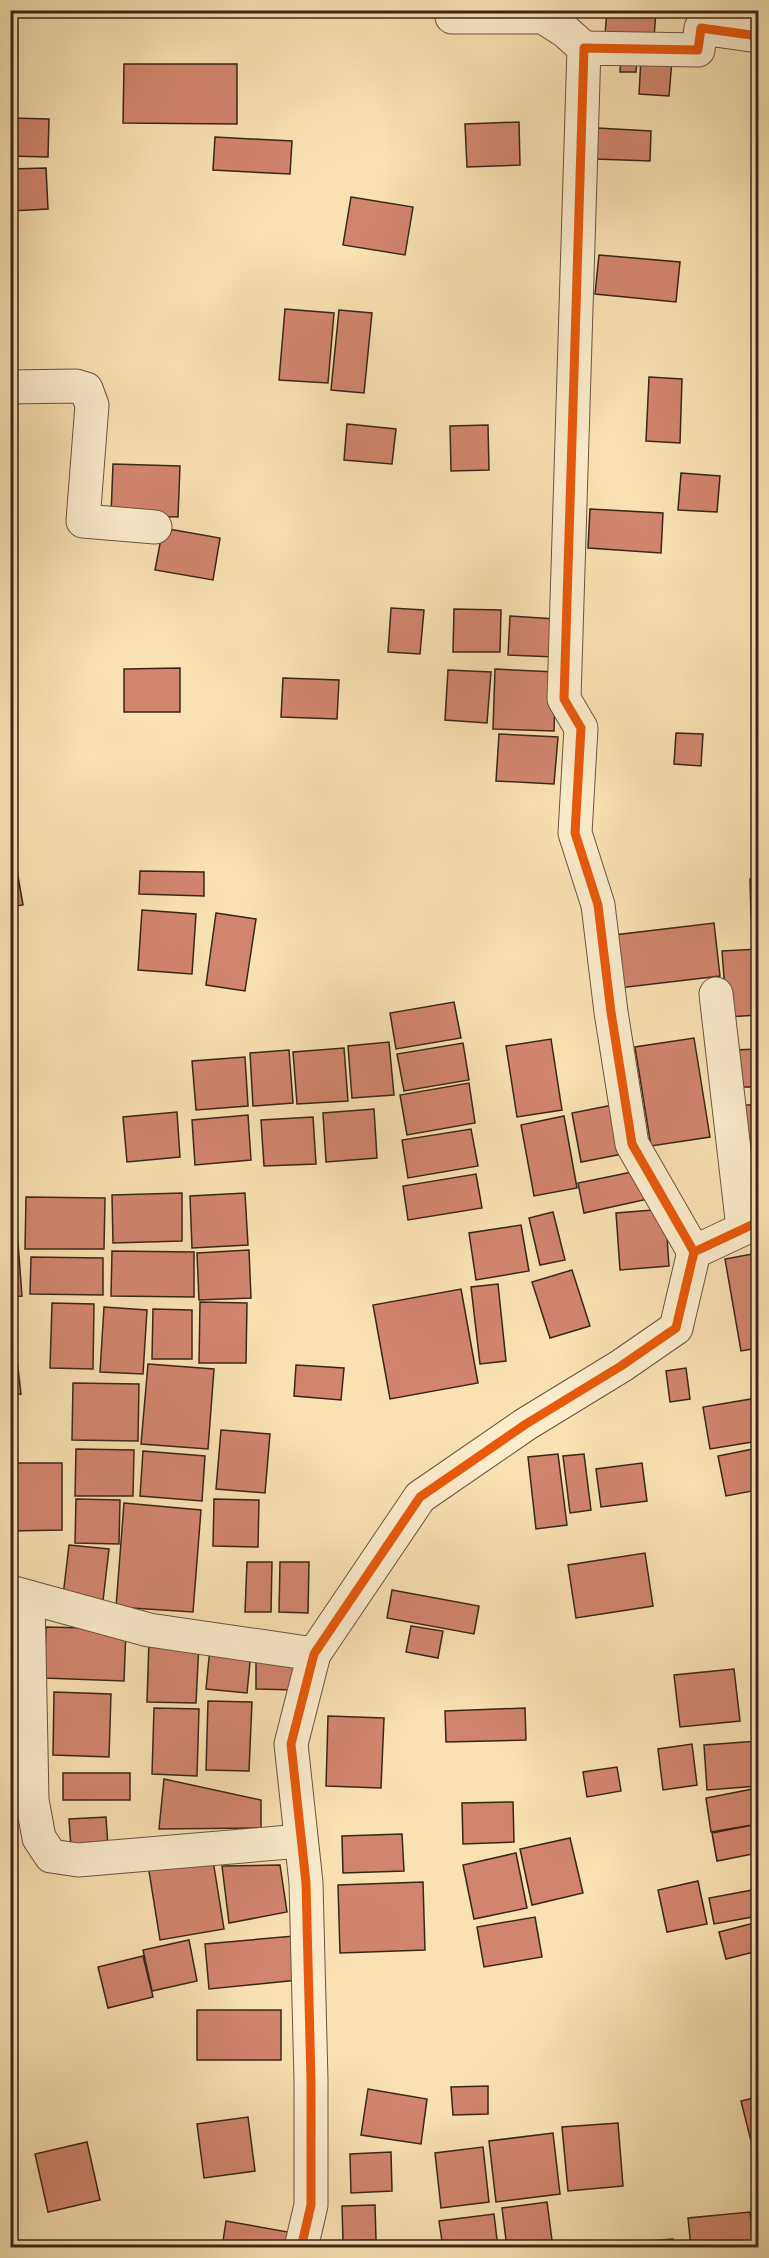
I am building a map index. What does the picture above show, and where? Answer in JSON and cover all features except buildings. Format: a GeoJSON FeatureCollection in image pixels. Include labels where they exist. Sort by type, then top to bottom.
{"type":"FeatureCollection","features":[{"type":"Feature","properties":{"kind":"street"},"geometry":{"type":"LineString","coordinates":[[452,17],[524,14],[543,18],[565,31],[584,48],[698,50],[701,28],[759,36]]}},
{"type":"Feature","properties":{"kind":"street"},"geometry":{"type":"LineString","coordinates":[[301,2247],[311,2205],[311,2080],[306,1895],[291,1744],[314,1653],[420,1497],[526,1424],[621,1366],[676,1328],[694,1252],[632,1144],[611,1012],[598,905],[575,833],[581,728],[564,699],[584,48]]}},
{"type":"Feature","properties":{"kind":"street"},"geometry":{"type":"LineString","coordinates":[[10,387],[76,386],[86,389],[92,405],[83,521],[155,527]]}},
{"type":"Feature","properties":{"kind":"street"},"geometry":{"type":"LineString","coordinates":[[694,1252],[751,1225],[716,994]]}},
{"type":"Feature","properties":{"kind":"street"},"geometry":{"type":"LineString","coordinates":[[301,1841],[78,1860],[51,1856],[39,1838],[32,1800],[19,1595],[149,1630],[314,1653]]}},
{"type":"Feature","properties":{"kind":"cycle path"},"geometry":{"type":"LineString","coordinates":[[694,1252],[632,1144],[611,1012],[598,905],[575,833],[581,728],[564,699],[584,48],[698,50],[701,28],[758,36]]}},
{"type":"Feature","properties":{"kind":"cycle path"},"geometry":{"type":"LineString","coordinates":[[301,2248],[311,2205],[311,2080],[306,1883],[291,1744],[314,1654],[420,1497],[526,1424],[621,1366],[676,1328],[694,1252],[758,1222]]}}]}
